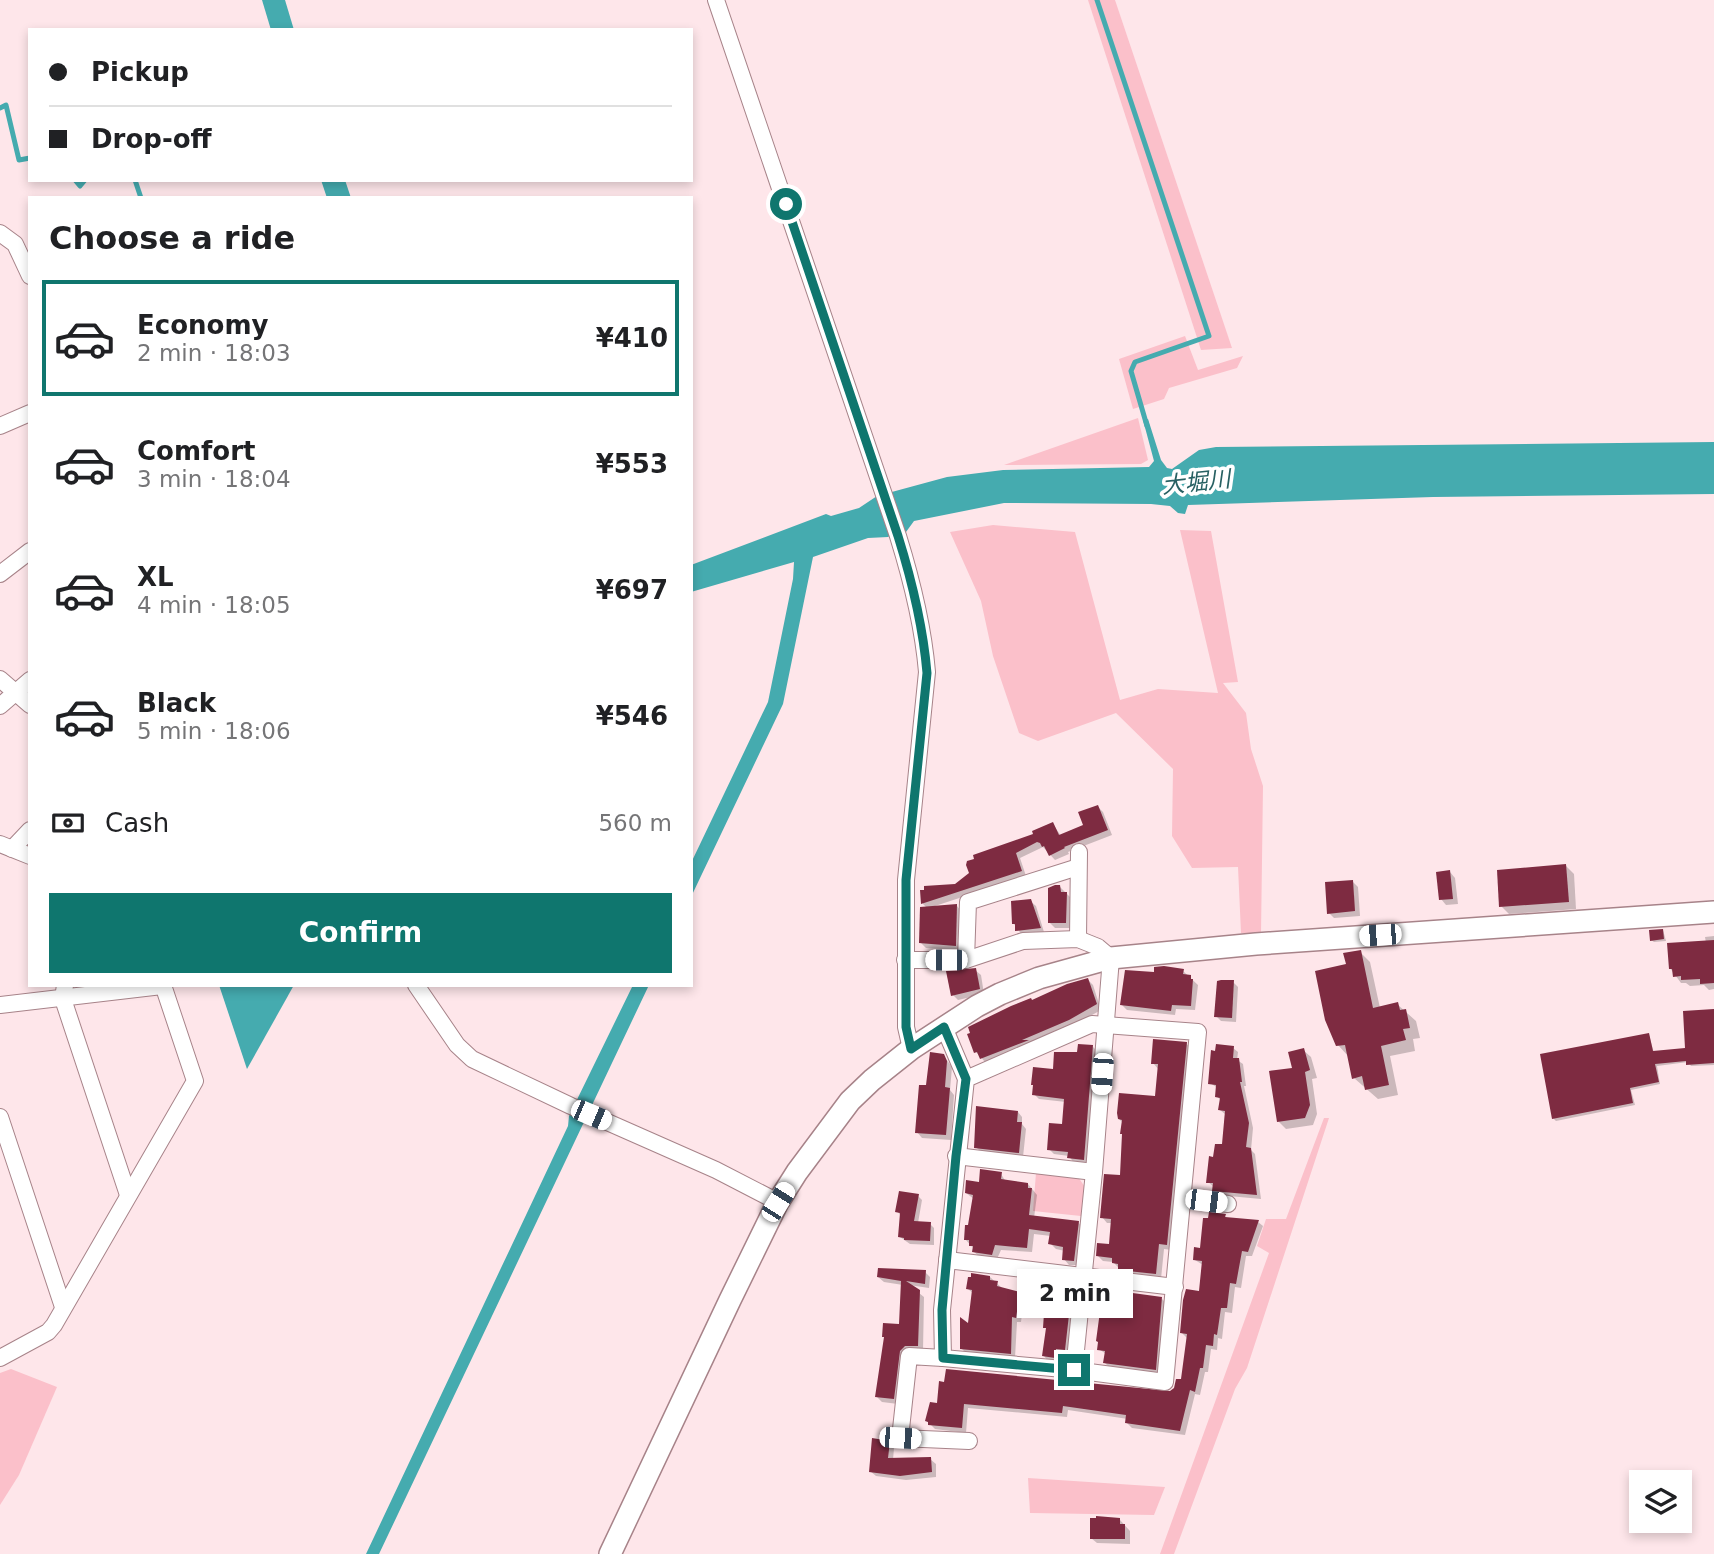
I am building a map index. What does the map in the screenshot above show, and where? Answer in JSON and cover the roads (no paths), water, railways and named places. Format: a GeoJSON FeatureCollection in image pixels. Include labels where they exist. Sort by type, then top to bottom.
{"type":"FeatureCollection","features":[{"type":"Feature","properties":{"kind":"street"},"geometry":{"type":"LineString","coordinates":[[716,0],[898,536],[914,590],[924,642],[927,673],[906,880],[906,1027],[911,1049]]}},
{"type":"Feature","properties":{"kind":"street"},"geometry":{"type":"LineString","coordinates":[[1,238],[15,243],[28,271]]}},
{"type":"Feature","properties":{"kind":"street"},"geometry":{"type":"LineString","coordinates":[[0,426],[28,414]]}},
{"type":"Feature","properties":{"kind":"street"},"geometry":{"type":"LineString","coordinates":[[0,574],[28,553]]}},
{"type":"Feature","properties":{"kind":"street"},"geometry":{"type":"LineString","coordinates":[[0,679],[28,703]]}},
{"type":"Feature","properties":{"kind":"street"},"geometry":{"type":"LineString","coordinates":[[0,706],[28,682]]}},
{"type":"Feature","properties":{"kind":"street"},"geometry":{"type":"LineString","coordinates":[[6,846],[28,832]]}},
{"type":"Feature","properties":{"kind":"street"},"geometry":{"type":"LineString","coordinates":[[6,846],[28,855]]}},
{"type":"Feature","properties":{"kind":"street"},"geometry":{"type":"LineString","coordinates":[[966,960],[968,902],[1079,859],[1078,939]]}},
{"type":"Feature","properties":{"kind":"street"},"geometry":{"type":"LineString","coordinates":[[610,1554],[778,1202],[814,1148],[850,1101],[911,1049],[1000,993],[1062,970],[1111,957],[1269,943],[1714,912]]}},
{"type":"Feature","properties":{"kind":"street"},"geometry":{"type":"LineString","coordinates":[[905,960],[966,960],[1023,941],[1078,939],[1098,947],[1111,957]]}},
{"type":"Feature","properties":{"kind":"street"},"geometry":{"type":"LineString","coordinates":[[1074,1370],[1094,1172],[1111,957]]}},
{"type":"Feature","properties":{"kind":"street"},"geometry":{"type":"LineString","coordinates":[[0,1005],[64,992],[146,987]]}},
{"type":"Feature","properties":{"kind":"street"},"geometry":{"type":"LineString","coordinates":[[0,1358],[48,1332],[54,1325],[195,1081],[162,987]]}},
{"type":"Feature","properties":{"kind":"street"},"geometry":{"type":"LineString","coordinates":[[417,987],[457,1045],[472,1059],[716,1170],[778,1202]]}},
{"type":"Feature","properties":{"kind":"street"},"geometry":{"type":"LineString","coordinates":[[64,992],[128,1195]]}},
{"type":"Feature","properties":{"kind":"street"},"geometry":{"type":"LineString","coordinates":[[966,1079],[1092,1024],[1198,1032],[1165,1382],[1074,1370],[909,1356],[900,1438],[969,1441]]}},
{"type":"Feature","properties":{"kind":"street"},"geometry":{"type":"LineString","coordinates":[[943,1358],[942,1310],[966,1079],[944,1027]]}},
{"type":"Feature","properties":{"kind":"street"},"geometry":{"type":"LineString","coordinates":[[0,1117],[63,1307]]}},
{"type":"Feature","properties":{"kind":"street"},"geometry":{"type":"LineString","coordinates":[[956,1156],[1094,1172]]}},
{"type":"Feature","properties":{"kind":"street"},"geometry":{"type":"LineString","coordinates":[[1184,1198],[1228,1204]]}},
{"type":"Feature","properties":{"kind":"street"},"geometry":{"type":"LineString","coordinates":[[947,1260],[1175,1287]]}},
{"type":"Feature","properties":{"kind":"water"},"geometry":{"type":"Polygon","coordinates":[[[262,0],[285,0],[293,28],[270,28],[262,0]]]}},
{"type":"Feature","properties":{"kind":"water"},"geometry":{"type":"Polygon","coordinates":[[[322,182],[346,182],[350,196],[326,196],[322,182]]]}},
{"type":"Feature","properties":{"kind":"water","name":"大堀川"},"geometry":{"type":"Polygon","coordinates":[[[1148,419],[1161,460],[1167,468],[1172,469],[1199,450],[1216,447],[1714,442],[1714,494],[1433,497],[1188,505],[1185,514],[1178,513],[1170,506],[1151,504],[1004,503],[914,521],[906,532],[902,528],[888,537],[868,538],[813,557],[783,704],[693,893],[693,859],[768,702],[793,579],[794,562],[693,591],[693,564],[826,514],[831,516],[859,508],[877,496],[947,477],[1003,470],[1149,467],[1154,461],[1143,420],[1148,419]]]}},
{"type":"Feature","properties":{"kind":"water"},"geometry":{"type":"Polygon","coordinates":[[[220,987],[293,987],[247,1069],[220,987]]]}},
{"type":"Feature","properties":{"kind":"water"},"geometry":{"type":"Polygon","coordinates":[[[632,987],[648,987],[379,1554],[366,1554],[568,1126],[569,1116],[632,987]]]}},
{"type":"Feature","properties":{"kind":"waterway"},"geometry":{"type":"LineString","coordinates":[[1097,0],[1209,336],[1135,362],[1131,371],[1147,426]]}},
{"type":"Feature","properties":{"kind":"waterway"},"geometry":{"type":"LineString","coordinates":[[0,108],[6,105],[19,160],[28,158]]}},
{"type":"Feature","properties":{"kind":"waterway"},"geometry":{"type":"LineString","coordinates":[[77,182],[80,186],[83,182]]}},
{"type":"Feature","properties":{"kind":"waterway"},"geometry":{"type":"LineString","coordinates":[[136,182],[140,196]]}}]}
